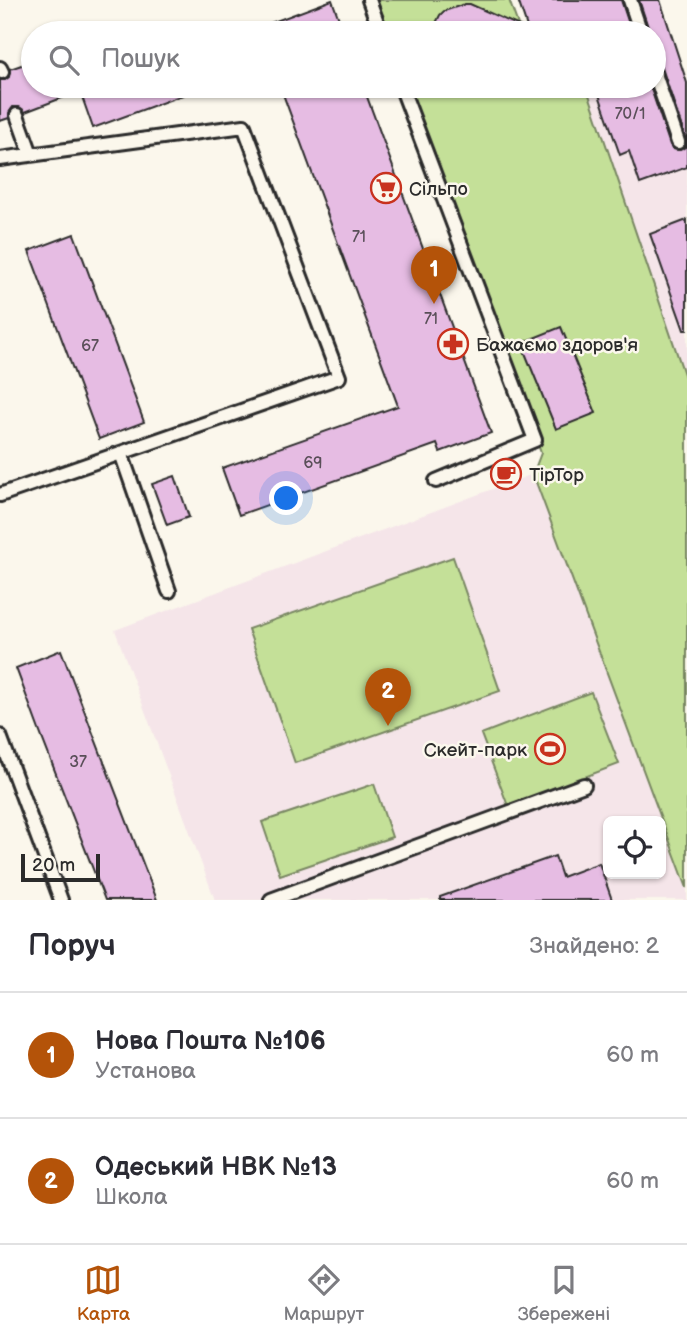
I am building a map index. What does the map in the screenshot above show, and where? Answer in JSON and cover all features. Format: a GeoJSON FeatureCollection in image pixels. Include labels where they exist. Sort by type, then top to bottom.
{"type":"FeatureCollection","features":[{"type":"Feature","properties":{"kind":"lane"},"geometry":{"type":"LineString","coordinates":[[369,0],[377,21]]}},
{"type":"Feature","properties":{"kind":"lane"},"geometry":{"type":"LineString","coordinates":[[629,0],[637,21]]}},
{"type":"Feature","properties":{"kind":"lane"},"geometry":{"type":"LineString","coordinates":[[406,98],[535,440],[436,481]]}},
{"type":"Feature","properties":{"kind":"lane"},"geometry":{"type":"LineString","coordinates":[[663,98],[678,142]]}},
{"type":"Feature","properties":{"kind":"lane"},"geometry":{"type":"LineString","coordinates":[[17,115],[31,155]]}},
{"type":"Feature","properties":{"kind":"lane"},"geometry":{"type":"LineString","coordinates":[[0,159],[244,126],[339,377],[0,495]]}},
{"type":"Feature","properties":{"kind":"lane"},"geometry":{"type":"LineString","coordinates":[[121,453],[169,592]]}},
{"type":"Feature","properties":{"kind":"lane"},"geometry":{"type":"LineString","coordinates":[[0,736],[61,900]]}},
{"type":"Feature","properties":{"kind":"lane"},"geometry":{"type":"LineString","coordinates":[[271,900],[584,785]]}},
{"type":"Feature","properties":{"kind":"shaded area"},"geometry":{"type":"Polygon","coordinates":[[[666,96],[687,161],[687,371],[683,372],[590,98],[666,96]]]}},
{"type":"Feature","properties":{"kind":"shaded area"},"geometry":{"type":"Polygon","coordinates":[[[533,474],[660,816],[603,816],[603,879],[666,879],[666,832],[687,888],[687,900],[215,900],[115,630],[533,474]]]}},
{"type":"Feature","properties":{"kind":"green space"},"geometry":{"type":"Polygon","coordinates":[[[377,0],[509,0],[517,21],[385,21],[377,0]]]}},
{"type":"Feature","properties":{"kind":"green space"},"geometry":{"type":"Polygon","coordinates":[[[412,98],[590,98],[687,383],[687,888],[666,832],[666,816],[660,816],[533,474],[541,453],[412,98]]]}},
{"type":"Feature","properties":{"kind":"green space"},"geometry":{"type":"Polygon","coordinates":[[[453,557],[500,691],[295,763],[248,629],[453,557]]]}},
{"type":"Feature","properties":{"kind":"green space","name":"Скейт-парк"},"geometry":{"type":"Polygon","coordinates":[[[591,692],[619,764],[508,806],[481,734],[591,692]]]}},
{"type":"Feature","properties":{"kind":"green space"},"geometry":{"type":"Polygon","coordinates":[[[374,784],[392,837],[280,875],[262,822],[374,784]]]}},
{"type":"Feature","properties":{"kind":"building"},"geometry":{"type":"Polygon","coordinates":[[[332,0],[340,21],[276,21],[332,0]]]}},
{"type":"Feature","properties":{"kind":"building"},"geometry":{"type":"Polygon","coordinates":[[[518,0],[621,0],[628,21],[525,21],[518,0]]]}},
{"type":"Feature","properties":{"kind":"building"},"geometry":{"type":"Polygon","coordinates":[[[639,0],[660,0],[687,83],[687,143],[666,80],[666,21],[646,21],[639,0]]]}},
{"type":"Feature","properties":{"kind":"building"},"geometry":{"type":"Polygon","coordinates":[[[470,4],[508,21],[437,21],[444,11],[470,4]]]}},
{"type":"Feature","properties":{"kind":"building"},"geometry":{"type":"Polygon","coordinates":[[[21,65],[21,98],[62,98],[25,112],[19,107],[13,107],[9,118],[0,121],[0,80],[9,77],[10,69],[21,65]]]}},
{"type":"Feature","properties":{"kind":"building"},"geometry":{"type":"Polygon","coordinates":[[[82,98],[175,98],[93,128],[82,98]]]}},
{"type":"Feature","properties":{"kind":"building"},"geometry":{"type":"Polygon","coordinates":[[[284,98],[367,98],[491,433],[440,452],[437,444],[239,515],[222,468],[398,406],[284,98]]]}},
{"type":"Feature","properties":{"kind":"building"},"geometry":{"type":"Polygon","coordinates":[[[600,98],[654,98],[670,145],[673,149],[680,150],[687,143],[687,167],[640,184],[629,151],[620,155],[600,98]]]}},
{"type":"Feature","properties":{"kind":"building"},"geometry":{"type":"Polygon","coordinates":[[[687,220],[687,330],[684,330],[650,234],[687,220]]]}},
{"type":"Feature","properties":{"kind":"building"},"geometry":{"type":"Polygon","coordinates":[[[74,234],[144,422],[99,439],[29,251],[74,234]]]}},
{"type":"Feature","properties":{"kind":"building"},"geometry":{"type":"Polygon","coordinates":[[[561,327],[596,413],[556,429],[521,343],[561,327]]]}},
{"type":"Feature","properties":{"kind":"building"},"geometry":{"type":"Polygon","coordinates":[[[175,476],[189,517],[167,525],[152,484],[175,476]]]}},
{"type":"Feature","properties":{"kind":"building"},"geometry":{"type":"Polygon","coordinates":[[[61,650],[157,900],[105,900],[39,730],[16,668],[61,650]]]}},
{"type":"Feature","properties":{"kind":"building"},"geometry":{"type":"Polygon","coordinates":[[[555,856],[562,877],[599,863],[612,900],[440,900],[440,897],[555,856]]]}},
{"type":"Feature","properties":{"kind":"place","name":"Сільпо"},"geometry":{"type":"Point","coordinates":[386,188]}},
{"type":"Feature","properties":{"kind":"place","name":"Нова Пошта №106"},"geometry":{"type":"Point","coordinates":[434,304]}},
{"type":"Feature","properties":{"kind":"place","name":"Бажаємо здоров'я"},"geometry":{"type":"Point","coordinates":[453,344]}},
{"type":"Feature","properties":{"kind":"place","name":"TipTop"},"geometry":{"type":"Point","coordinates":[506,474]}},
{"type":"Feature","properties":{"kind":"place","name":"Одеський НВК №13"},"geometry":{"type":"Point","coordinates":[388,726]}},
{"type":"Feature","properties":{"kind":"place","name":"Скейт-парк"},"geometry":{"type":"Point","coordinates":[550,749]}}]}
